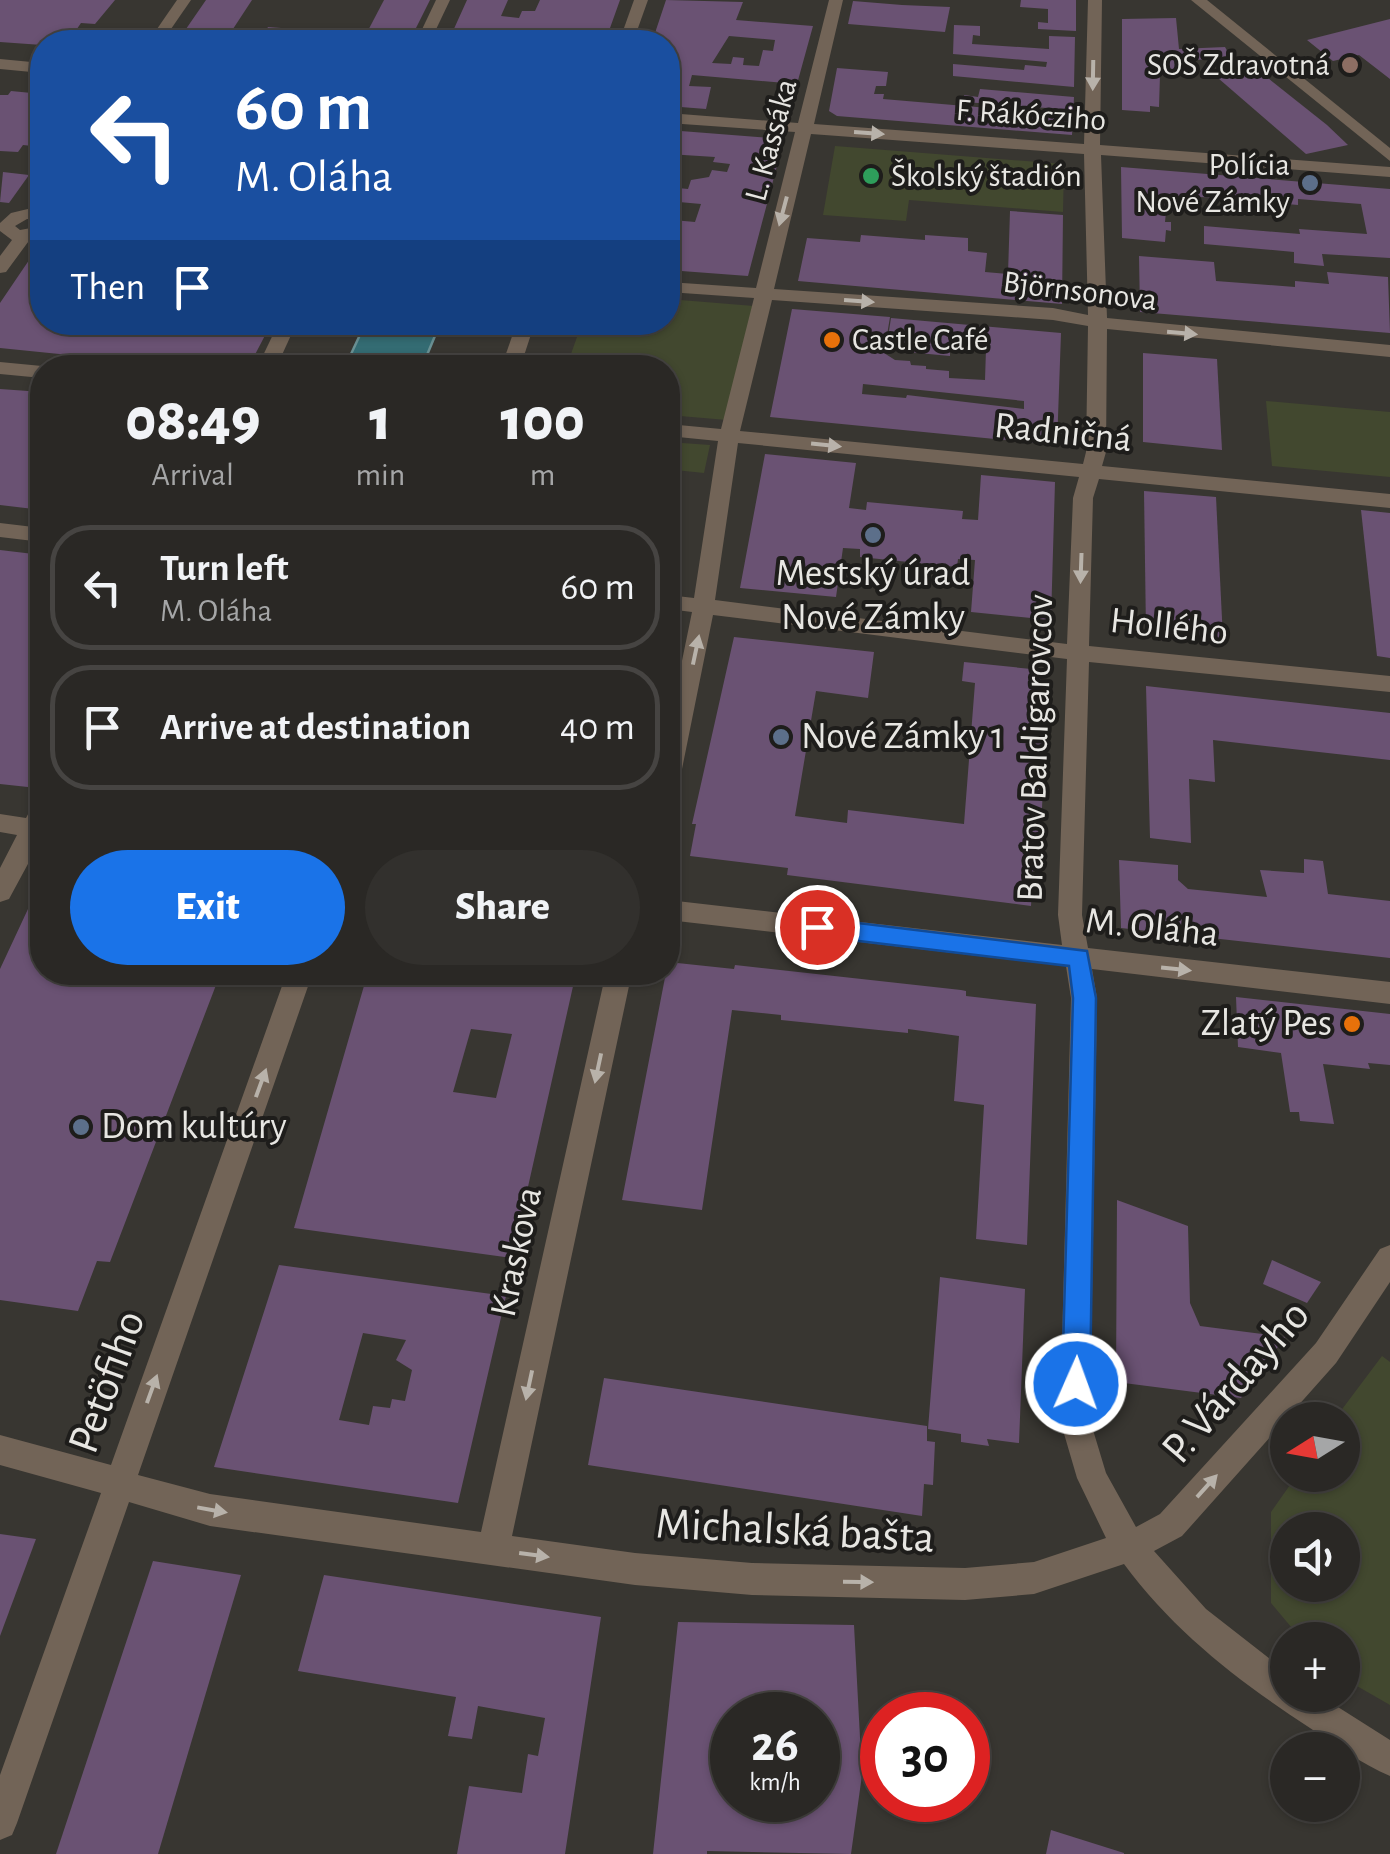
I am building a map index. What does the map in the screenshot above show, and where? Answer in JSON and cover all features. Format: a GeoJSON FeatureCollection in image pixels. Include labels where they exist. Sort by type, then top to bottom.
{"type":"FeatureCollection","features":[{"type":"Feature","properties":{"kind":"street"},"geometry":{"type":"LineString","coordinates":[[163,30],[184,0]]}},
{"type":"Feature","properties":{"kind":"street"},"geometry":{"type":"LineString","coordinates":[[429,30],[443,0]]}},
{"type":"Feature","properties":{"kind":"street"},"geometry":{"type":"LineString","coordinates":[[630,30],[641,0]]}},
{"type":"Feature","properties":{"kind":"street","name":"L. Kassáka"},"geometry":{"type":"LineString","coordinates":[[680,720],[703,606],[729,436],[836,0]]}},
{"type":"Feature","properties":{"kind":"street","name":"Bratov Baldigarovcov"},"geometry":{"type":"LineString","coordinates":[[1095,0],[1096,452],[1083,498],[1070,914],[1084,998],[1075,1420],[1082,1456],[1100,1499],[1132,1546]]}},
{"type":"Feature","properties":{"kind":"street"},"geometry":{"type":"LineString","coordinates":[[1198,0],[1390,156]]}},
{"type":"Feature","properties":{"kind":"street"},"geometry":{"type":"LineString","coordinates":[[0,64],[30,67]]}},
{"type":"Feature","properties":{"kind":"street","name":"F. Rákócziho"},"geometry":{"type":"LineString","coordinates":[[680,119],[1390,172]]}},
{"type":"Feature","properties":{"kind":"street"},"geometry":{"type":"LineString","coordinates":[[24,236],[8,231],[4,223],[22,214],[30,215]]}},
{"type":"Feature","properties":{"kind":"street"},"geometry":{"type":"LineString","coordinates":[[0,268],[30,229]]}},
{"type":"Feature","properties":{"kind":"street","name":"Björnsonova"},"geometry":{"type":"LineString","coordinates":[[680,288],[1053,314],[1095,322],[1390,351]]}},
{"type":"Feature","properties":{"kind":"street"},"geometry":{"type":"LineString","coordinates":[[0,368],[30,371]]}},
{"type":"Feature","properties":{"kind":"street","name":"Radničná"},"geometry":{"type":"LineString","coordinates":[[680,431],[1390,500]]}},
{"type":"Feature","properties":{"kind":"street"},"geometry":{"type":"LineString","coordinates":[[0,530],[30,534]]}},
{"type":"Feature","properties":{"kind":"street","name":"Hollého"},"geometry":{"type":"LineString","coordinates":[[680,603],[1079,653],[1390,684]]}},
{"type":"Feature","properties":{"kind":"street"},"geometry":{"type":"LineString","coordinates":[[0,823],[30,822]]}},
{"type":"Feature","properties":{"kind":"street"},"geometry":{"type":"LineString","coordinates":[[0,892],[30,840]]}},
{"type":"Feature","properties":{"kind":"street","name":"M. Oláha"},"geometry":{"type":"LineString","coordinates":[[680,911],[1390,993]]}},
{"type":"Feature","properties":{"kind":"street","name":"Petöfiho"},"geometry":{"type":"LineString","coordinates":[[0,1823],[295,985]]}},
{"type":"Feature","properties":{"kind":"street","name":"Kraskova"},"geometry":{"type":"LineString","coordinates":[[492,1549],[616,985]]}},
{"type":"Feature","properties":{"kind":"street","name":"P. Várdayho"},"geometry":{"type":"LineString","coordinates":[[1132,1546],[1171,1525],[1314,1367],[1390,1258]]}},
{"type":"Feature","properties":{"kind":"street","name":"Michalská bašta"},"geometry":{"type":"LineString","coordinates":[[0,1450],[62,1463],[178,1504],[635,1570],[752,1579],[965,1584],[1034,1578],[1132,1546]]}},
{"type":"Feature","properties":{"kind":"street"},"geometry":{"type":"LineString","coordinates":[[1132,1546],[1160,1583],[1243,1664],[1300,1705],[1390,1759]]}},
{"type":"Feature","properties":{"kind":"green space"},"geometry":{"type":"Polygon","coordinates":[[[835,146],[1064,164],[1063,212],[909,200],[906,221],[823,215],[835,146]]]}},
{"type":"Feature","properties":{"kind":"green space"},"geometry":{"type":"Polygon","coordinates":[[[680,300],[754,306],[727,420],[680,416],[680,355],[571,355],[578,335],[680,335],[680,300]]]}},
{"type":"Feature","properties":{"kind":"green space"},"geometry":{"type":"Polygon","coordinates":[[[1266,401],[1390,412],[1390,477],[1272,466],[1266,401]]]}},
{"type":"Feature","properties":{"kind":"green space"},"geometry":{"type":"Polygon","coordinates":[[[680,443],[710,445],[704,473],[680,471],[680,443]]]}},
{"type":"Feature","properties":{"kind":"green space"},"geometry":{"type":"Polygon","coordinates":[[[1382,1356],[1390,1362],[1390,1705],[1360,1688],[1360,1622],[1287,1622],[1271,1603],[1360,1602],[1360,1512],[1271,1512],[1285,1492],[1360,1492],[1360,1402],[1348,1402],[1382,1356]]]}},
{"type":"Feature","properties":{"kind":"water"},"geometry":{"type":"Polygon","coordinates":[[[360,335],[435,335],[427,355],[351,355],[360,335]]]}},
{"type":"Feature","properties":{"kind":"building"},"geometry":{"type":"Polygon","coordinates":[[[0,0],[115,0],[95,24],[81,23],[76,30],[30,30],[30,44],[0,42],[0,0]]]}},
{"type":"Feature","properties":{"kind":"building"},"geometry":{"type":"Polygon","coordinates":[[[206,0],[252,0],[232,30],[185,30],[206,0]]]}},
{"type":"Feature","properties":{"kind":"building"},"geometry":{"type":"Polygon","coordinates":[[[384,0],[430,0],[415,30],[368,30],[384,0]]]}},
{"type":"Feature","properties":{"kind":"building"},"geometry":{"type":"Polygon","coordinates":[[[467,0],[508,0],[501,16],[519,18],[522,11],[535,11],[540,0],[620,0],[609,30],[453,30],[467,0]]]}},
{"type":"Feature","properties":{"kind":"building"},"geometry":{"type":"Polygon","coordinates":[[[666,0],[743,2],[736,20],[813,26],[797,84],[692,75],[689,86],[711,87],[706,109],[680,107],[680,30],[656,30],[666,0]],[[729,36],[712,63],[731,64],[733,57],[744,58],[743,65],[759,66],[763,50],[773,51],[775,40],[729,36]]]}},
{"type":"Feature","properties":{"kind":"building"},"geometry":{"type":"Polygon","coordinates":[[[1021,0],[1076,0],[1076,31],[1038,29],[1038,22],[1048,23],[1048,9],[1020,7],[1021,0]]]}},
{"type":"Feature","properties":{"kind":"building"},"geometry":{"type":"Polygon","coordinates":[[[853,1],[950,7],[945,32],[848,24],[853,1]]]}},
{"type":"Feature","properties":{"kind":"building"},"geometry":{"type":"Polygon","coordinates":[[[1176,18],[1179,49],[1225,47],[1231,58],[1174,61],[1178,76],[1160,75],[1159,107],[1150,106],[1150,112],[1122,110],[1122,19],[1176,18]]]}},
{"type":"Feature","properties":{"kind":"building"},"geometry":{"type":"Polygon","coordinates":[[[1390,19],[1390,79],[1359,55],[1333,61],[1307,40],[1390,19]]]}},
{"type":"Feature","properties":{"kind":"building"},"geometry":{"type":"Polygon","coordinates":[[[954,25],[980,26],[980,36],[973,35],[972,44],[1049,49],[1049,36],[1075,37],[1074,87],[953,76],[953,64],[1024,70],[1025,65],[1046,67],[1047,62],[953,54],[954,25]]]}},
{"type":"Feature","properties":{"kind":"building"},"geometry":{"type":"Polygon","coordinates":[[[1249,63],[1348,145],[1306,154],[1211,72],[1249,63]]]}},
{"type":"Feature","properties":{"kind":"building"},"geometry":{"type":"Polygon","coordinates":[[[837,68],[888,72],[886,86],[876,86],[874,94],[884,94],[883,99],[1047,113],[1047,108],[965,102],[964,95],[978,97],[980,89],[1074,97],[1072,135],[837,116],[829,111],[837,68]]]}},
{"type":"Feature","properties":{"kind":"building"},"geometry":{"type":"Polygon","coordinates":[[[11,91],[30,93],[30,146],[23,145],[18,152],[0,151],[0,95],[11,91]]]}},
{"type":"Feature","properties":{"kind":"building"},"geometry":{"type":"Polygon","coordinates":[[[680,131],[784,139],[748,276],[680,271],[680,221],[695,222],[701,204],[680,202],[680,188],[688,189],[691,180],[709,177],[712,170],[727,172],[730,164],[713,162],[715,157],[680,155],[680,131]]]}},
{"type":"Feature","properties":{"kind":"building"},"geometry":{"type":"Polygon","coordinates":[[[1121,167],[1390,189],[1390,258],[1322,254],[1324,266],[1294,263],[1294,252],[1204,244],[1204,226],[1300,234],[1299,229],[1367,234],[1361,204],[1298,199],[1298,205],[1251,201],[1251,213],[1222,210],[1221,198],[1193,198],[1193,211],[1166,212],[1165,222],[1171,222],[1171,231],[1166,230],[1165,242],[1122,238],[1121,167]]]}},
{"type":"Feature","properties":{"kind":"building"},"geometry":{"type":"Polygon","coordinates":[[[3,172],[29,175],[9,203],[0,202],[3,172]]]}},
{"type":"Feature","properties":{"kind":"building"},"geometry":{"type":"Polygon","coordinates":[[[1010,211],[1063,215],[1062,304],[798,281],[807,238],[860,242],[861,235],[925,240],[925,235],[968,238],[968,251],[987,253],[985,272],[1008,274],[1010,211]]]}},
{"type":"Feature","properties":{"kind":"building"},"geometry":{"type":"Polygon","coordinates":[[[1139,256],[1214,262],[1216,281],[1295,287],[1295,281],[1329,284],[1327,272],[1388,277],[1390,333],[1140,312],[1139,256]]]}},
{"type":"Feature","properties":{"kind":"building"},"geometry":{"type":"Polygon","coordinates":[[[30,259],[30,335],[265,335],[255,355],[69,355],[0,348],[0,303],[30,259]]]}},
{"type":"Feature","properties":{"kind":"building"},"geometry":{"type":"Polygon","coordinates":[[[792,309],[890,317],[884,353],[895,360],[910,361],[911,365],[949,371],[949,378],[985,380],[986,349],[950,346],[950,356],[886,350],[891,318],[1061,333],[1057,445],[770,417],[792,309]],[[863,384],[862,394],[906,398],[907,395],[1024,409],[1024,401],[863,384]]]}},
{"type":"Feature","properties":{"kind":"building"},"geometry":{"type":"Polygon","coordinates":[[[1143,353],[1217,359],[1222,450],[1143,442],[1143,353]]]}},
{"type":"Feature","properties":{"kind":"building"},"geometry":{"type":"Polygon","coordinates":[[[0,389],[30,391],[30,509],[0,505],[0,389]]]}},
{"type":"Feature","properties":{"kind":"building"},"geometry":{"type":"Polygon","coordinates":[[[765,454],[856,463],[849,508],[866,510],[867,502],[963,511],[962,519],[978,520],[981,475],[1055,482],[1051,620],[971,612],[975,560],[958,559],[957,567],[860,557],[860,549],[843,548],[836,597],[740,588],[765,454]]]}},
{"type":"Feature","properties":{"kind":"building"},"geometry":{"type":"Polygon","coordinates":[[[1144,491],[1216,497],[1223,639],[1146,631],[1144,491]]]}},
{"type":"Feature","properties":{"kind":"building"},"geometry":{"type":"Polygon","coordinates":[[[1361,510],[1390,513],[1390,658],[1377,656],[1361,510]]]}},
{"type":"Feature","properties":{"kind":"building"},"geometry":{"type":"Polygon","coordinates":[[[0,550],[30,554],[30,787],[0,784],[0,550]]]}},
{"type":"Feature","properties":{"kind":"building"},"geometry":{"type":"Polygon","coordinates":[[[734,637],[874,652],[868,698],[816,691],[795,816],[847,823],[848,810],[964,824],[975,683],[962,681],[964,662],[1041,670],[1040,688],[1049,689],[1040,841],[1035,840],[1031,906],[787,875],[788,868],[690,856],[696,824],[692,824],[734,637]]]}},
{"type":"Feature","properties":{"kind":"building"},"geometry":{"type":"Polygon","coordinates":[[[1146,686],[1390,713],[1390,760],[1213,740],[1215,782],[1189,779],[1191,843],[1150,838],[1146,686]]]}},
{"type":"Feature","properties":{"kind":"building"},"geometry":{"type":"Polygon","coordinates":[[[1304,859],[1323,861],[1328,894],[1390,901],[1390,958],[1121,928],[1119,860],[1178,865],[1178,880],[1188,889],[1267,897],[1260,870],[1304,873],[1304,859]]]}},
{"type":"Feature","properties":{"kind":"building","name":"Dom kultúry"},"geometry":{"type":"Polygon","coordinates":[[[28,909],[30,985],[216,985],[110,1262],[97,1261],[78,1311],[0,1300],[0,969],[28,909]]]}},
{"type":"Feature","properties":{"kind":"building"},"geometry":{"type":"Polygon","coordinates":[[[680,963],[734,969],[735,965],[961,990],[966,991],[966,996],[1036,1004],[1027,1245],[976,1239],[984,1105],[954,1101],[959,1036],[908,1029],[908,1033],[781,1020],[781,1015],[732,1010],[702,1210],[622,1200],[664,985],[680,985],[680,963]]]}},
{"type":"Feature","properties":{"kind":"building"},"geometry":{"type":"Polygon","coordinates":[[[364,985],[573,985],[512,1258],[294,1228],[364,985]],[[471,1029],[453,1092],[496,1098],[512,1034],[471,1029]]]}},
{"type":"Feature","properties":{"kind":"building"},"geometry":{"type":"Polygon","coordinates":[[[1236,997],[1390,1014],[1390,1065],[1368,1063],[1370,1069],[1323,1064],[1334,1124],[1300,1121],[1299,1112],[1290,1112],[1281,1053],[1238,1047],[1236,997]]]}},
{"type":"Feature","properties":{"kind":"building"},"geometry":{"type":"Polygon","coordinates":[[[1117,1200],[1188,1226],[1190,1303],[1200,1326],[1285,1337],[1241,1398],[1116,1382],[1117,1200]]]}},
{"type":"Feature","properties":{"kind":"building"},"geometry":{"type":"Polygon","coordinates":[[[1272,1260],[1321,1282],[1307,1303],[1263,1284],[1272,1260]]]}},
{"type":"Feature","properties":{"kind":"building"},"geometry":{"type":"Polygon","coordinates":[[[279,1265],[506,1296],[458,1503],[214,1467],[279,1265]],[[363,1333],[339,1420],[369,1425],[373,1406],[390,1408],[392,1399],[405,1401],[412,1370],[396,1360],[406,1340],[363,1333]]]}},
{"type":"Feature","properties":{"kind":"building"},"geometry":{"type":"Polygon","coordinates":[[[940,1277],[1025,1289],[1019,1443],[987,1439],[989,1446],[961,1442],[961,1434],[928,1429],[940,1277]]]}},
{"type":"Feature","properties":{"kind":"building"},"geometry":{"type":"Polygon","coordinates":[[[604,1378],[927,1426],[927,1441],[935,1442],[933,1485],[924,1484],[922,1516],[588,1465],[604,1378]]]}},
{"type":"Feature","properties":{"kind":"building"},"geometry":{"type":"Polygon","coordinates":[[[0,1534],[36,1539],[0,1636],[0,1534]]]}},
{"type":"Feature","properties":{"kind":"building"},"geometry":{"type":"Polygon","coordinates":[[[153,1561],[241,1575],[158,1854],[56,1854],[153,1561]]]}},
{"type":"Feature","properties":{"kind":"building"},"geometry":{"type":"Polygon","coordinates":[[[324,1575],[601,1617],[565,1854],[457,1854],[469,1786],[522,1793],[528,1754],[538,1756],[545,1718],[478,1706],[472,1739],[448,1736],[456,1697],[298,1671],[324,1575]]]}},
{"type":"Feature","properties":{"kind":"building"},"geometry":{"type":"Polygon","coordinates":[[[678,1622],[854,1625],[860,1789],[851,1854],[653,1854],[678,1622]]]}},
{"type":"Feature","properties":{"kind":"building"},"geometry":{"type":"Polygon","coordinates":[[[1051,1830],[1124,1853],[1124,1854],[1046,1854],[1051,1830]]]}},
{"type":"Feature","properties":{"kind":"place","name":"SOŠ Zdravotná"},"geometry":{"type":"Point","coordinates":[1350,65]}},
{"type":"Feature","properties":{"kind":"place","name":"Školský štadión"},"geometry":{"type":"Point","coordinates":[871,176]}},
{"type":"Feature","properties":{"kind":"place","name":"Polícia Nové Zámky"},"geometry":{"type":"Point","coordinates":[1310,183]}},
{"type":"Feature","properties":{"kind":"place","name":"Castle Café"},"geometry":{"type":"Point","coordinates":[832,340]}},
{"type":"Feature","properties":{"kind":"place","name":"Mestský úrad Nové Zámky"},"geometry":{"type":"Point","coordinates":[873,535]}},
{"type":"Feature","properties":{"kind":"place","name":"Nové Zámky 1"},"geometry":{"type":"Point","coordinates":[781,737]}},
{"type":"Feature","properties":{"kind":"place","name":"Zlatý Pes"},"geometry":{"type":"Point","coordinates":[1352,1024]}},
{"type":"Feature","properties":{"kind":"place","name":"Dom kultúry"},"geometry":{"type":"Point","coordinates":[81,1127]}},
{"type":"Feature","properties":{"kind":"route"},"geometry":{"type":"LineString","coordinates":[[817,927],[1079,958],[1084,998],[1076,1384]]}}]}
